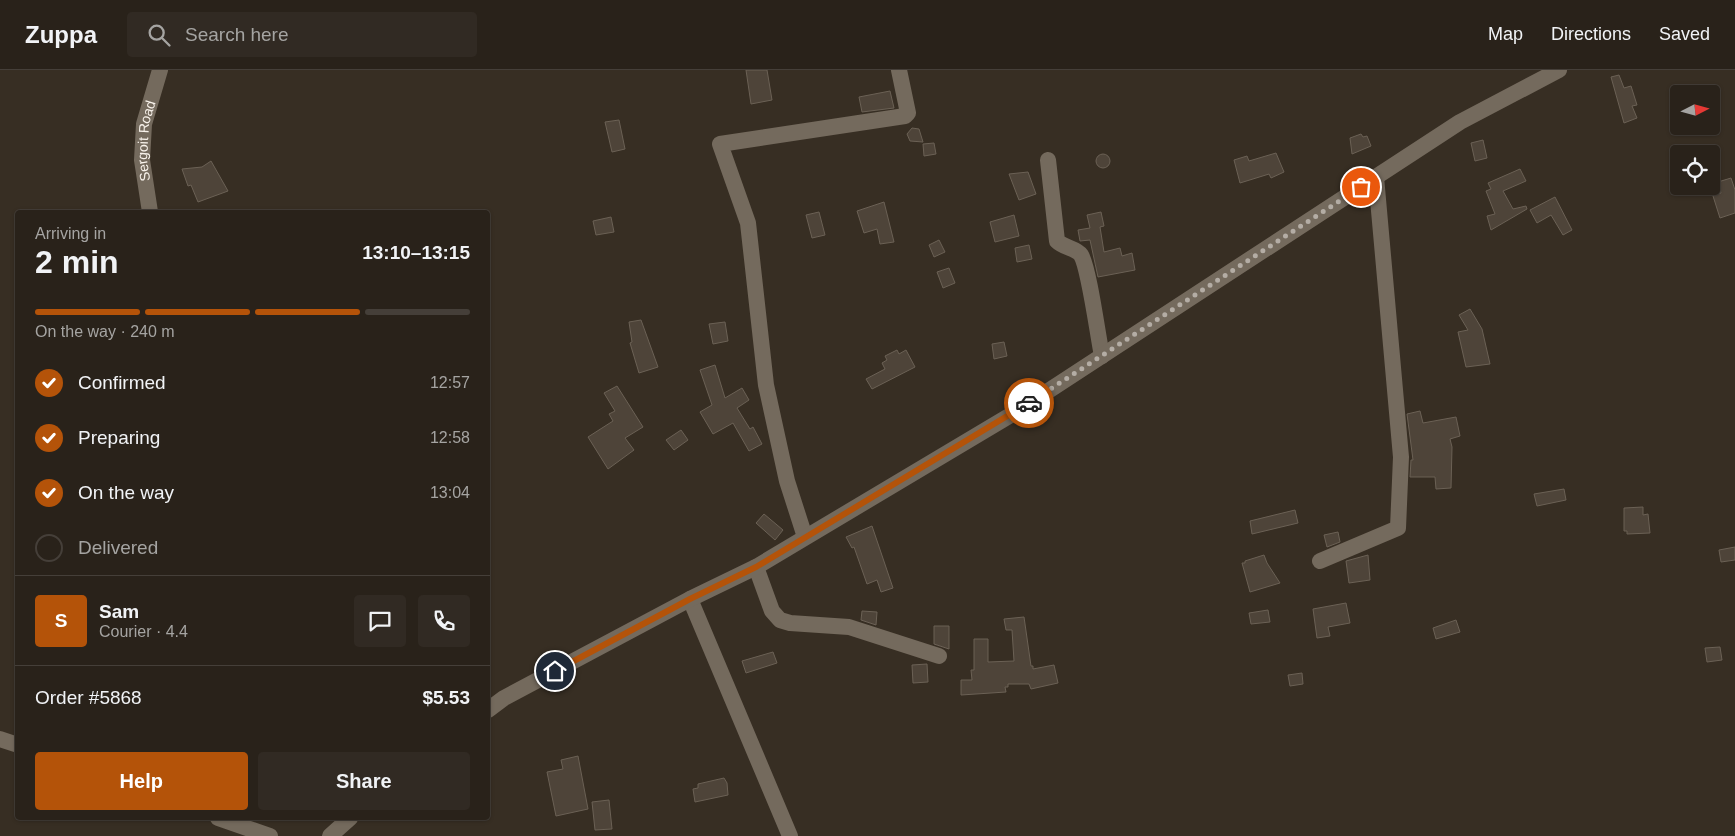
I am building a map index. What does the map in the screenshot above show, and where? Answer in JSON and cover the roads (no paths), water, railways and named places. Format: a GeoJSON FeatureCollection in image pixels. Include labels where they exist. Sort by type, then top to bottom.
{"type":"FeatureCollection","features":[{"type":"Feature","properties":{"kind":"street","name":"Sergoit Road"},"geometry":{"type":"LineString","coordinates":[[150,210],[142,160],[144,124],[160,70]]}},
{"type":"Feature","properties":{"kind":"street"},"geometry":{"type":"LineString","coordinates":[[805,537],[787,481],[766,385],[748,223],[720,144],[905,116],[908,113],[899,70]]}},
{"type":"Feature","properties":{"kind":"street"},"geometry":{"type":"LineString","coordinates":[[490,708],[504,698],[690,599],[756,567],[1019,410],[1460,122],[1559,70]]}},
{"type":"Feature","properties":{"kind":"street"},"geometry":{"type":"LineString","coordinates":[[1048,160],[1057,241],[1061,246],[1076,251],[1084,265],[1102,356]]}},
{"type":"Feature","properties":{"kind":"street"},"geometry":{"type":"LineString","coordinates":[[1320,561],[1398,528],[1401,457],[1376,177]]}},
{"type":"Feature","properties":{"kind":"street"},"geometry":{"type":"LineString","coordinates":[[756,567],[772,611],[780,620],[790,623],[849,627],[939,656]]}},
{"type":"Feature","properties":{"kind":"street"},"geometry":{"type":"LineString","coordinates":[[690,599],[790,836]]}},
{"type":"Feature","properties":{"kind":"street"},"geometry":{"type":"LineString","coordinates":[[0,739],[15,744]]}},
{"type":"Feature","properties":{"kind":"street"},"geometry":{"type":"LineString","coordinates":[[224,820],[270,836]]}},
{"type":"Feature","properties":{"kind":"street"},"geometry":{"type":"LineString","coordinates":[[330,836],[348,820]]}}]}
